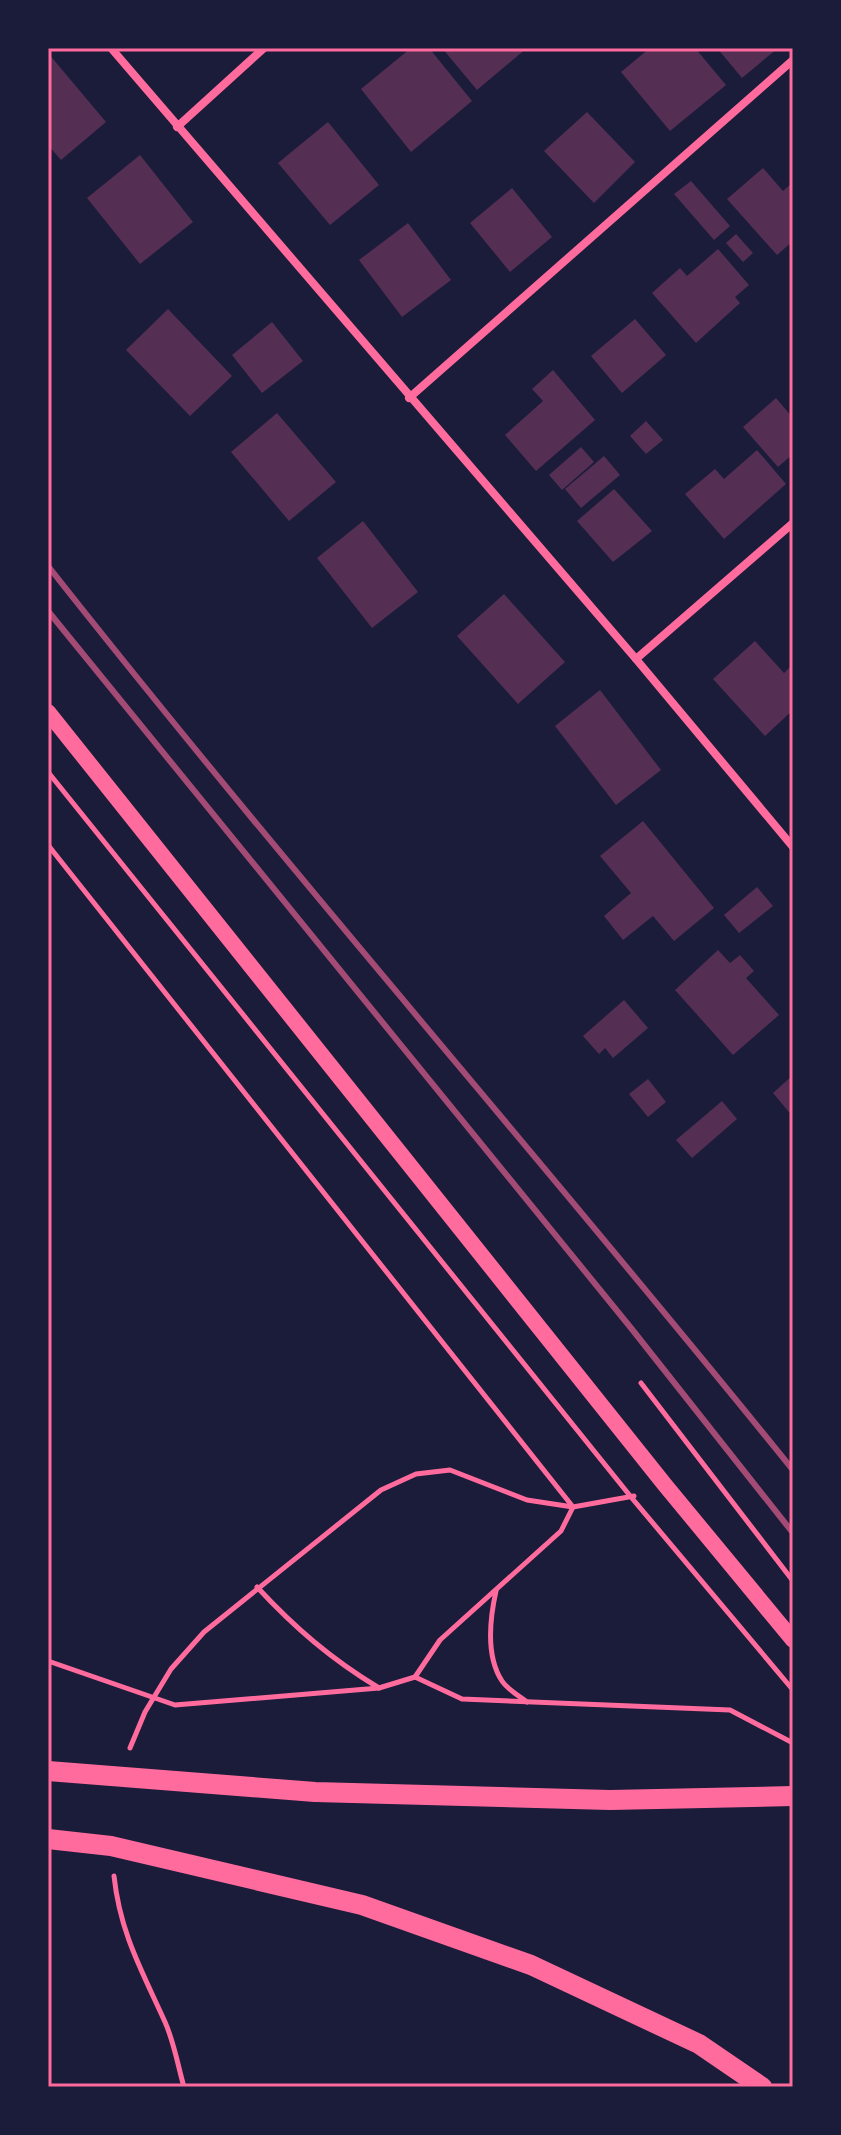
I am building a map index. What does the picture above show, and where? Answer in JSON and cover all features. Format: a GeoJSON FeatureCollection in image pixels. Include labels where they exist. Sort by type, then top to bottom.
{"type":"FeatureCollection","features":[{"type":"Feature","properties":{"kind":"main road"},"geometry":{"type":"LineString","coordinates":[[48,712],[665,1485],[793,1640]]}},
{"type":"Feature","properties":{"kind":"main road"},"geometry":{"type":"LineString","coordinates":[[48,1771],[315,1792],[610,1800],[793,1796]]}},
{"type":"Feature","properties":{"kind":"main road"},"geometry":{"type":"LineString","coordinates":[[48,1839],[111,1846],[362,1905],[531,1965],[699,2044],[762,2087]]}},
{"type":"Feature","properties":{"kind":"street"},"geometry":{"type":"LineString","coordinates":[[111,48],[636,659],[793,847]]}},
{"type":"Feature","properties":{"kind":"street"},"geometry":{"type":"LineString","coordinates":[[177,127],[264,48]]}},
{"type":"Feature","properties":{"kind":"street"},"geometry":{"type":"LineString","coordinates":[[409,398],[793,60]]}},
{"type":"Feature","properties":{"kind":"street"},"geometry":{"type":"LineString","coordinates":[[636,659],[793,523]]}},
{"type":"Feature","properties":{"kind":"path"},"geometry":{"type":"LineString","coordinates":[[48,772],[631,1497],[792,1689]]}},
{"type":"Feature","properties":{"kind":"path"},"geometry":{"type":"LineString","coordinates":[[48,845],[573,1507]]}},
{"type":"Feature","properties":{"kind":"path"},"geometry":{"type":"LineString","coordinates":[[641,1383],[793,1581]]}},
{"type":"Feature","properties":{"kind":"path"},"geometry":{"type":"LineString","coordinates":[[204,1632],[381,1490],[416,1474],[450,1470],[527,1500],[573,1507],[631,1497],[665,1485]]}},
{"type":"Feature","properties":{"kind":"path"},"geometry":{"type":"LineString","coordinates":[[48,1661],[175,1705],[379,1688],[415,1677],[440,1640],[561,1531],[573,1507]]}},
{"type":"Feature","properties":{"kind":"path"},"geometry":{"type":"LineString","coordinates":[[257,1587],[299,1633],[332,1660],[379,1688]]}},
{"type":"Feature","properties":{"kind":"path"},"geometry":{"type":"LineString","coordinates":[[496,1591],[489,1624],[494,1659],[502,1681],[528,1703]]}},
{"type":"Feature","properties":{"kind":"path"},"geometry":{"type":"LineString","coordinates":[[415,1677],[462,1699],[730,1710],[793,1743]]}},
{"type":"Feature","properties":{"kind":"path"},"geometry":{"type":"LineString","coordinates":[[131,1954],[166,2025],[184,2087]]}},
{"type":"Feature","properties":{"kind":"building"},"geometry":{"type":"Polygon","coordinates":[[[411,48],[429,48],[472,101],[411,152],[361,89],[411,48]]]}},
{"type":"Feature","properties":{"kind":"building"},"geometry":{"type":"Polygon","coordinates":[[[442,48],[527,48],[477,90],[442,48]]]}},
{"type":"Feature","properties":{"kind":"building"},"geometry":{"type":"Polygon","coordinates":[[[650,48],[695,48],[726,85],[670,131],[621,72],[650,48]]]}},
{"type":"Feature","properties":{"kind":"building"},"geometry":{"type":"Polygon","coordinates":[[[717,48],[778,48],[742,78],[717,48]]]}},
{"type":"Feature","properties":{"kind":"building"},"geometry":{"type":"Polygon","coordinates":[[[48,53],[106,122],[61,160],[48,145],[48,53]]]}},
{"type":"Feature","properties":{"kind":"building"},"geometry":{"type":"Polygon","coordinates":[[[587,112],[635,162],[594,203],[544,151],[587,112]]]}},
{"type":"Feature","properties":{"kind":"building"},"geometry":{"type":"Polygon","coordinates":[[[328,122],[379,185],[330,225],[278,163],[328,122]]]}},
{"type":"Feature","properties":{"kind":"building"},"geometry":{"type":"Polygon","coordinates":[[[140,155],[193,222],[140,264],[87,198],[140,155]]]}},
{"type":"Feature","properties":{"kind":"building"},"geometry":{"type":"Polygon","coordinates":[[[763,168],[783,191],[793,182],[793,241],[777,255],[727,199],[763,168]]]}},
{"type":"Feature","properties":{"kind":"building"},"geometry":{"type":"Polygon","coordinates":[[[691,181],[730,226],[714,240],[674,194],[691,181]]]}},
{"type":"Feature","properties":{"kind":"building"},"geometry":{"type":"Polygon","coordinates":[[[512,188],[552,237],[510,272],[470,223],[512,188]]]}},
{"type":"Feature","properties":{"kind":"building"},"geometry":{"type":"Polygon","coordinates":[[[408,223],[451,280],[402,317],[359,260],[408,223]]]}},
{"type":"Feature","properties":{"kind":"building"},"geometry":{"type":"Polygon","coordinates":[[[736,234],[753,253],[743,262],[726,243],[736,234]]]}},
{"type":"Feature","properties":{"kind":"building"},"geometry":{"type":"Polygon","coordinates":[[[718,249],[749,285],[735,297],[740,303],[696,343],[652,293],[680,268],[687,276],[718,249]]]}},
{"type":"Feature","properties":{"kind":"building"},"geometry":{"type":"Polygon","coordinates":[[[168,309],[232,376],[190,416],[126,350],[168,309]]]}},
{"type":"Feature","properties":{"kind":"building"},"geometry":{"type":"Polygon","coordinates":[[[635,319],[666,355],[622,393],[591,356],[635,319]]]}},
{"type":"Feature","properties":{"kind":"building"},"geometry":{"type":"Polygon","coordinates":[[[272,322],[303,361],[262,393],[232,355],[272,322]]]}},
{"type":"Feature","properties":{"kind":"building"},"geometry":{"type":"Polygon","coordinates":[[[553,370],[595,420],[536,471],[505,435],[543,401],[532,389],[553,370]]]}},
{"type":"Feature","properties":{"kind":"building"},"geometry":{"type":"Polygon","coordinates":[[[776,398],[793,418],[793,454],[778,467],[743,427],[776,398]]]}},
{"type":"Feature","properties":{"kind":"building"},"geometry":{"type":"Polygon","coordinates":[[[277,413],[336,482],[289,521],[231,452],[277,413]]]}},
{"type":"Feature","properties":{"kind":"building"},"geometry":{"type":"Polygon","coordinates":[[[646,421],[663,440],[646,454],[630,436],[646,421]]]}},
{"type":"Feature","properties":{"kind":"building"},"geometry":{"type":"Polygon","coordinates":[[[581,447],[594,462],[562,490],[549,475],[581,447]]]}},
{"type":"Feature","properties":{"kind":"building"},"geometry":{"type":"Polygon","coordinates":[[[757,450],[786,484],[724,539],[685,494],[715,469],[724,479],[757,450]]]}},
{"type":"Feature","properties":{"kind":"building"},"geometry":{"type":"Polygon","coordinates":[[[604,456],[620,475],[581,508],[565,489],[604,456]]]}},
{"type":"Feature","properties":{"kind":"building"},"geometry":{"type":"Polygon","coordinates":[[[614,489],[652,531],[613,562],[577,521],[614,489]]]}},
{"type":"Feature","properties":{"kind":"building"},"geometry":{"type":"Polygon","coordinates":[[[363,521],[418,592],[372,628],[317,558],[363,521]]]}},
{"type":"Feature","properties":{"kind":"building"},"geometry":{"type":"Polygon","coordinates":[[[504,594],[565,662],[518,704],[457,636],[504,594]]]}},
{"type":"Feature","properties":{"kind":"building"},"geometry":{"type":"Polygon","coordinates":[[[755,641],[784,673],[793,664],[793,710],[765,736],[713,679],[755,641]]]}},
{"type":"Feature","properties":{"kind":"building"},"geometry":{"type":"Polygon","coordinates":[[[600,690],[661,770],[616,805],[555,726],[600,690]]]}},
{"type":"Feature","properties":{"kind":"building"},"geometry":{"type":"Polygon","coordinates":[[[643,821],[714,908],[674,941],[653,916],[623,940],[604,916],[631,893],[600,856],[643,821]]]}},
{"type":"Feature","properties":{"kind":"building"},"geometry":{"type":"Polygon","coordinates":[[[757,887],[773,906],[739,933],[724,915],[757,887]]]}},
{"type":"Feature","properties":{"kind":"building"},"geometry":{"type":"Polygon","coordinates":[[[718,950],[730,963],[740,955],[754,971],[746,978],[779,1015],[733,1055],[675,990],[718,950]]]}},
{"type":"Feature","properties":{"kind":"building"},"geometry":{"type":"Polygon","coordinates":[[[624,1000],[648,1028],[613,1058],[605,1048],[599,1054],[583,1036],[624,1000]]]}},
{"type":"Feature","properties":{"kind":"building"},"geometry":{"type":"Polygon","coordinates":[[[793,1075],[793,1117],[773,1093],[793,1075]]]}},
{"type":"Feature","properties":{"kind":"building"},"geometry":{"type":"Polygon","coordinates":[[[648,1079],[666,1102],[648,1117],[629,1094],[648,1079]]]}},
{"type":"Feature","properties":{"kind":"building"},"geometry":{"type":"Polygon","coordinates":[[[722,1101],[737,1119],[692,1158],[676,1140],[722,1101]]]}},
{"type":"Feature","properties":{"kind":"railway"},"geometry":{"type":"LineString","coordinates":[[48,566],[232,794],[793,1470]]}},
{"type":"Feature","properties":{"kind":"railway"},"geometry":{"type":"LineString","coordinates":[[48,611],[631,1328],[793,1533]]}}]}
